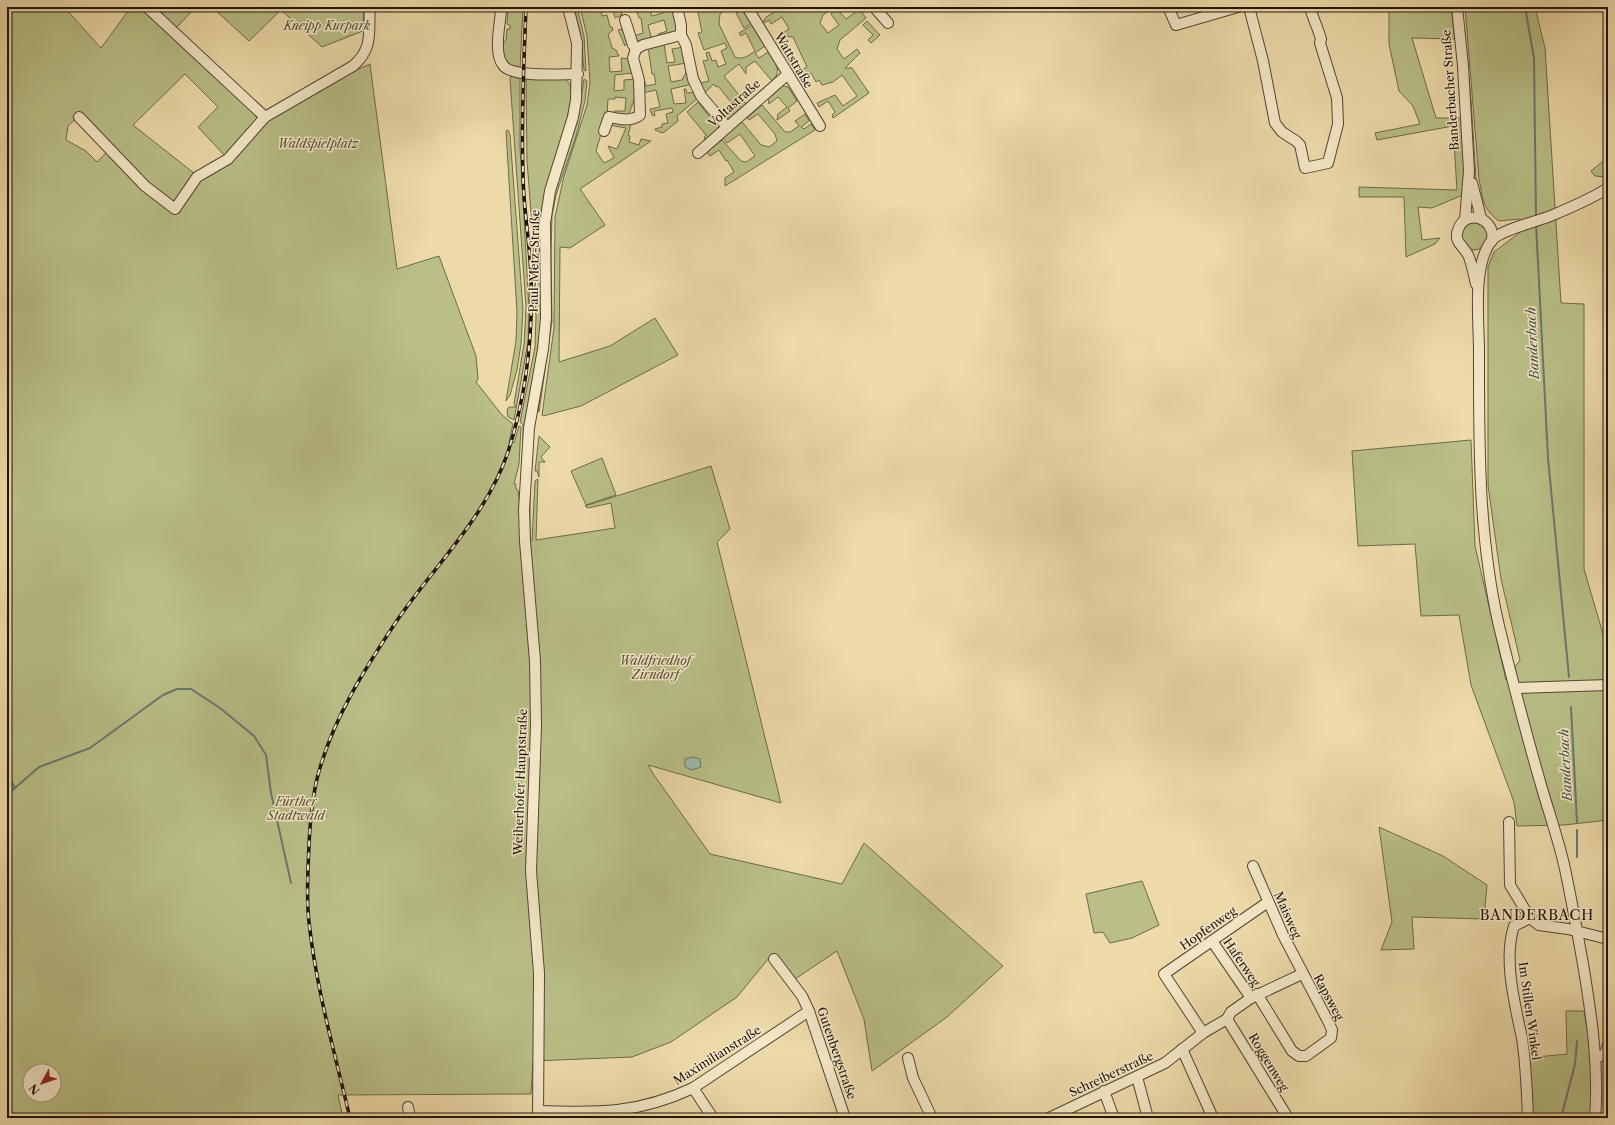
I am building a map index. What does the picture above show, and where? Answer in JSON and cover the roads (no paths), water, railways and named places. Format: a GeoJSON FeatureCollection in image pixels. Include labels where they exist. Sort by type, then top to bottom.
{"type":"FeatureCollection","features":[{"type":"Feature","properties":{"kind":"street"},"geometry":{"type":"LineString","coordinates":[[147,7],[265,117]]}},
{"type":"Feature","properties":{"kind":"street"},"geometry":{"type":"LineString","coordinates":[[79,117],[145,186],[175,209],[197,177],[228,159],[265,117],[353,66],[362,58],[367,47],[370,7]]}},
{"type":"Feature","properties":{"kind":"street"},"geometry":{"type":"LineString","coordinates":[[501,7],[498,46],[499,57],[503,66],[508,70],[523,73],[578,74]]}},
{"type":"Feature","properties":{"kind":"street","name":"Paul-Metz-Straße"},"geometry":{"type":"LineString","coordinates":[[527,447],[543,349],[546,318],[545,223],[550,191],[573,117],[578,74],[577,43],[568,7]]}},
{"type":"Feature","properties":{"kind":"street"},"geometry":{"type":"LineString","coordinates":[[677,7],[681,25],[681,35],[686,45],[693,80],[700,96],[727,127]]}},
{"type":"Feature","properties":{"kind":"street","name":"Wattstraße"},"geometry":{"type":"LineString","coordinates":[[747,7],[820,126]]}},
{"type":"Feature","properties":{"kind":"street"},"geometry":{"type":"LineString","coordinates":[[874,7],[888,23]]}},
{"type":"Feature","properties":{"kind":"street"},"geometry":{"type":"LineString","coordinates":[[1168,7],[1176,25],[1238,7]]}},
{"type":"Feature","properties":{"kind":"street"},"geometry":{"type":"LineString","coordinates":[[1249,7],[1263,61],[1275,123],[1282,132],[1296,141],[1300,146],[1305,168],[1328,164],[1338,124],[1337,98],[1320,42],[1321,40],[1318,29],[1315,25],[1310,7]]}},
{"type":"Feature","properties":{"kind":"street","name":"Banderbacher Straße"},"geometry":{"type":"LineString","coordinates":[[1457,7],[1463,66],[1470,171],[1481,218]]}},
{"type":"Feature","properties":{"kind":"street"},"geometry":{"type":"LineString","coordinates":[[625,20],[633,45],[636,49]]}},
{"type":"Feature","properties":{"kind":"street"},"geometry":{"type":"LineString","coordinates":[[604,131],[609,117],[628,120],[636,118],[640,115],[638,80],[633,58],[636,49],[643,45],[681,35]]}},
{"type":"Feature","properties":{"kind":"street","name":"Voltastraße"},"geometry":{"type":"LineString","coordinates":[[698,152],[788,74]]}},
{"type":"Feature","properties":{"kind":"street","name":"Banderbacher Straße"},"geometry":{"type":"LineString","coordinates":[[1465,220],[1470,171]]}},
{"type":"Feature","properties":{"kind":"street"},"geometry":{"type":"LineString","coordinates":[[1466,251],[1477,253],[1500,234],[1554,215],[1585,201],[1608,188]]}},
{"type":"Feature","properties":{"kind":"street"},"geometry":{"type":"LineString","coordinates":[[1478,298],[1471,262],[1466,251],[1459,245],[1457,235],[1460,225],[1465,220],[1470,218],[1481,218],[1489,225],[1491,229],[1489,244],[1481,263],[1478,298],[1479,471],[1482,519],[1488,568],[1499,626],[1531,748],[1565,868],[1578,932],[1596,1058],[1595,1118]]}},
{"type":"Feature","properties":{"kind":"street"},"geometry":{"type":"LineString","coordinates":[[1489,225],[1522,226]]}},
{"type":"Feature","properties":{"kind":"street","name":"Weiherhofer Hauptstraße"},"geometry":{"type":"LineString","coordinates":[[527,447],[524,510],[535,676],[536,726],[530,871],[539,973],[538,1115]]}},
{"type":"Feature","properties":{"kind":"street"},"geometry":{"type":"LineString","coordinates":[[1515,688],[1608,685]]}},
{"type":"Feature","properties":{"kind":"street"},"geometry":{"type":"LineString","coordinates":[[1509,822],[1510,885],[1530,918],[1539,925],[1608,939]]}},
{"type":"Feature","properties":{"kind":"street","name":"Maisweg"},"geometry":{"type":"LineString","coordinates":[[1253,866],[1268,902],[1302,974]]}},
{"type":"Feature","properties":{"kind":"street","name":"Hopfenweg"},"geometry":{"type":"LineString","coordinates":[[1203,1033],[1164,974],[1268,902]]}},
{"type":"Feature","properties":{"kind":"street","name":"Im Stillen Winkel"},"geometry":{"type":"LineString","coordinates":[[1528,1118],[1522,1039],[1516,1013],[1510,961],[1510,938],[1514,926],[1530,918]]}},
{"type":"Feature","properties":{"kind":"street","name":"Haferweg"},"geometry":{"type":"LineString","coordinates":[[1212,941],[1254,996]]}},
{"type":"Feature","properties":{"kind":"street","name":"Gutenbergstraße"},"geometry":{"type":"LineString","coordinates":[[774,959],[802,996],[809,1012],[845,1118]]}},
{"type":"Feature","properties":{"kind":"street","name":"Schreiberstraße"},"geometry":{"type":"LineString","coordinates":[[1050,1118],[1164,1063],[1203,1033],[1227,1019],[1231,1012],[1254,996],[1302,974]]}},
{"type":"Feature","properties":{"kind":"street","name":"Rapsweg"},"geometry":{"type":"LineString","coordinates":[[1254,996],[1292,1051],[1299,1056],[1306,1056],[1331,1038],[1332,1030],[1302,974]]}},
{"type":"Feature","properties":{"kind":"street","name":"Maximilianstraße"},"geometry":{"type":"LineString","coordinates":[[538,1115],[618,1111],[660,1102],[693,1088],[809,1012]]}},
{"type":"Feature","properties":{"kind":"street","name":"Roggenweg"},"geometry":{"type":"LineString","coordinates":[[1227,1019],[1288,1118]]}},
{"type":"Feature","properties":{"kind":"street"},"geometry":{"type":"LineString","coordinates":[[1596,1058],[1605,1054],[1608,1045]]}},
{"type":"Feature","properties":{"kind":"street"},"geometry":{"type":"LineString","coordinates":[[1182,1049],[1213,1118]]}},
{"type":"Feature","properties":{"kind":"street"},"geometry":{"type":"LineString","coordinates":[[908,1058],[913,1078],[932,1118]]}},
{"type":"Feature","properties":{"kind":"street"},"geometry":{"type":"LineString","coordinates":[[1137,1077],[1148,1118]]}},
{"type":"Feature","properties":{"kind":"street"},"geometry":{"type":"LineString","coordinates":[[693,1088],[714,1118]]}},
{"type":"Feature","properties":{"kind":"street"},"geometry":{"type":"LineString","coordinates":[[1104,1091],[1114,1118]]}},
{"type":"Feature","properties":{"kind":"street"},"geometry":{"type":"LineString","coordinates":[[408,1107],[410,1118]]}},
{"type":"Feature","properties":{"kind":"waterway","name":"Banderbach"},"geometry":{"type":"LineString","coordinates":[[1525,7],[1534,58],[1536,218]]}},
{"type":"Feature","properties":{"kind":"waterway","name":"Banderbach"},"geometry":{"type":"LineString","coordinates":[[1536,224],[1548,458],[1569,677]]}},
{"type":"Feature","properties":{"kind":"waterway"},"geometry":{"type":"LineString","coordinates":[[7,795],[39,767],[90,748],[163,695],[177,689],[191,689],[220,708],[254,736],[266,755],[271,793],[291,883]]}},
{"type":"Feature","properties":{"kind":"waterway","name":"Banderbach"},"geometry":{"type":"LineString","coordinates":[[1571,707],[1577,822]]}},
{"type":"Feature","properties":{"kind":"waterway"},"geometry":{"type":"LineString","coordinates":[[7,773],[15,788]]}},
{"type":"Feature","properties":{"kind":"waterway","name":"Banderbach"},"geometry":{"type":"LineString","coordinates":[[1577,830],[1577,857]]}},
{"type":"Feature","properties":{"kind":"waterway","name":"Banderbach"},"geometry":{"type":"LineString","coordinates":[[1561,1118],[1575,1064],[1577,1041]]}},
{"type":"Feature","properties":{"kind":"railway"},"geometry":{"type":"LineString","coordinates":[[350,1118],[321,996],[309,922],[308,874],[313,801],[324,754],[341,713],[363,674],[398,619],[474,519],[487,498],[499,476],[514,431],[524,388],[531,322],[530,265],[523,185],[522,151],[526,7]]}},
{"type":"Feature","properties":{"kind":"district","name":"BANDERBACH"},"geometry":{"type":"Point","coordinates":[1537,915]}},
{"type":"Feature","properties":{"kind":"park label","name":"Kneipp Kurpark"},"geometry":{"type":"Point","coordinates":[327,25]}},
{"type":"Feature","properties":{"kind":"park label","name":"Waldspielplatz"},"geometry":{"type":"Point","coordinates":[318,143]}},
{"type":"Feature","properties":{"kind":"park label","name":"Waldfriedhof Zirndorf"},"geometry":{"type":"Point","coordinates":[655,667]}},
{"type":"Feature","properties":{"kind":"park label","name":"Fürther Stadtwald"},"geometry":{"type":"Point","coordinates":[296,808]}}]}
